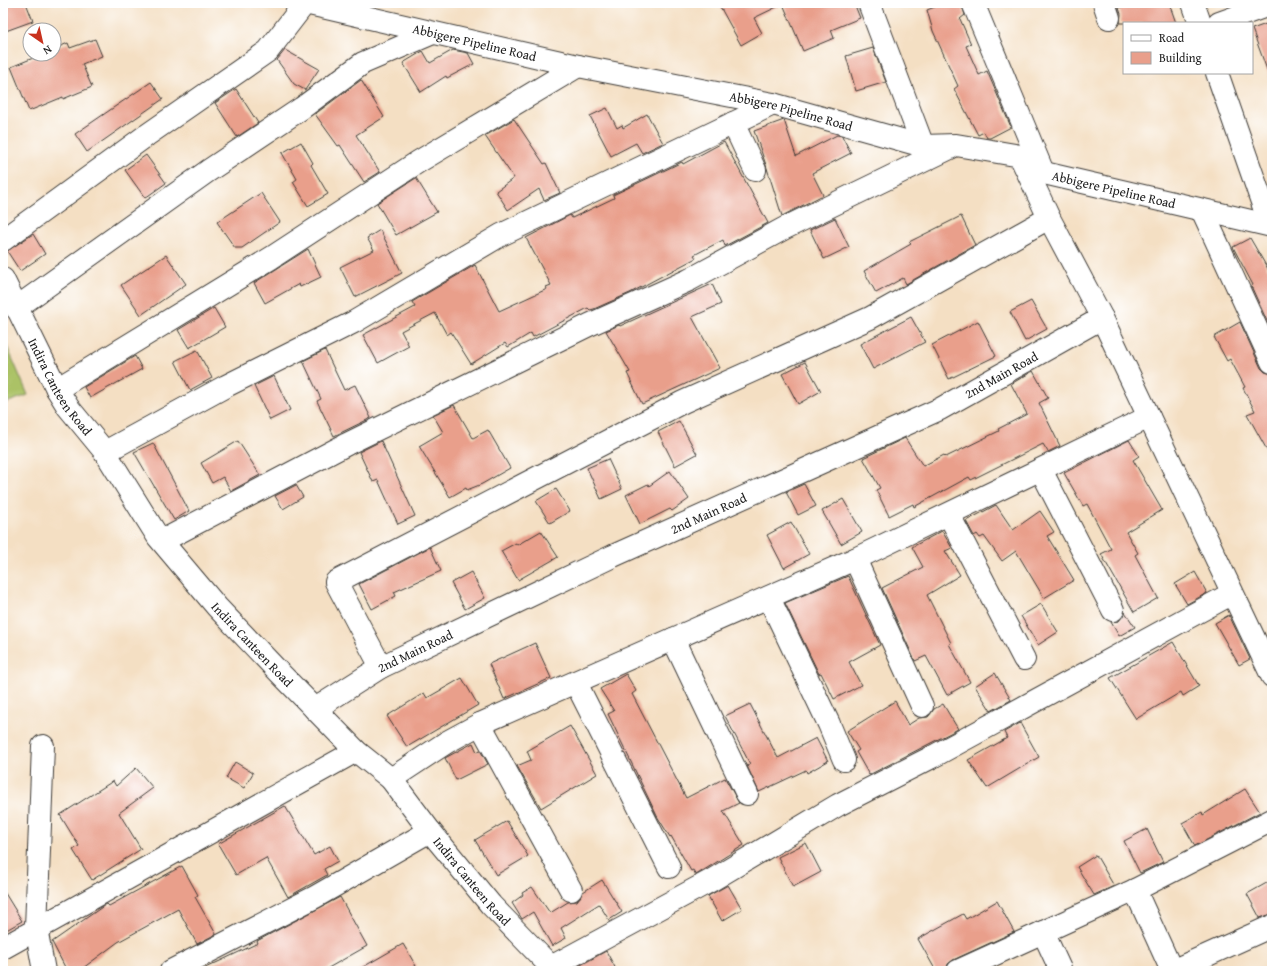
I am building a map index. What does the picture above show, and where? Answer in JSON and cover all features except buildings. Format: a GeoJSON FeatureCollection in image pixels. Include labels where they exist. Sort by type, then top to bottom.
{"type":"FeatureCollection","features":[{"type":"Feature","properties":{"kind":"street","name":"Abbigere Pipeline Road"},"geometry":{"type":"LineString","coordinates":[[305,3],[578,66],[773,104],[922,146],[956,145],[1021,156],[1044,173],[1271,226]]}},
{"type":"Feature","properties":{"kind":"street"},"geometry":{"type":"LineString","coordinates":[[3,240],[147,135],[268,51],[305,3]]}},
{"type":"Feature","properties":{"kind":"street"},"geometry":{"type":"LineString","coordinates":[[869,3],[922,146]]}},
{"type":"Feature","properties":{"kind":"street"},"geometry":{"type":"LineString","coordinates":[[972,3],[1044,173]]}},
{"type":"Feature","properties":{"kind":"street"},"geometry":{"type":"LineString","coordinates":[[1193,3],[1200,22]]}},
{"type":"Feature","properties":{"kind":"street"},"geometry":{"type":"LineString","coordinates":[[1222,22],[1272,4]]}},
{"type":"Feature","properties":{"kind":"street"},"geometry":{"type":"LineString","coordinates":[[16,308],[208,171],[302,108],[363,63],[433,32]]}},
{"type":"Feature","properties":{"kind":"street"},"geometry":{"type":"LineString","coordinates":[[57,389],[271,258],[418,162],[578,66]]}},
{"type":"Feature","properties":{"kind":"street"},"geometry":{"type":"LineString","coordinates":[[1217,74],[1271,226]]}},
{"type":"Feature","properties":{"kind":"street"},"geometry":{"type":"LineString","coordinates":[[105,452],[226,386],[354,322],[501,235],[773,104]]}},
{"type":"Feature","properties":{"kind":"street"},"geometry":{"type":"LineString","coordinates":[[733,123],[755,170]]}},
{"type":"Feature","properties":{"kind":"street"},"geometry":{"type":"LineString","coordinates":[[162,541],[415,410],[589,325],[689,280],[785,228],[956,145]]}},
{"type":"Feature","properties":{"kind":"street"},"geometry":{"type":"LineString","coordinates":[[1021,156],[1049,218],[1102,318],[1231,594],[1272,676]]}},
{"type":"Feature","properties":{"kind":"street"},"geometry":{"type":"LineString","coordinates":[[1202,210],[1272,362]]}},
{"type":"Feature","properties":{"kind":"street"},"geometry":{"type":"LineString","coordinates":[[381,667],[336,582],[683,402],[870,318],[1049,218]]}},
{"type":"Feature","properties":{"kind":"street","name":"Indira Canteen Road"},"geometry":{"type":"LineString","coordinates":[[3,279],[57,389],[68,407],[105,452],[158,538],[217,607],[315,709],[356,751],[391,779],[430,831],[491,905],[553,969]]}},
{"type":"Feature","properties":{"kind":"street","name":"2nd Main Road"},"geometry":{"type":"LineString","coordinates":[[315,709],[381,667],[620,553],[940,409],[1102,318]]}},
{"type":"Feature","properties":{"kind":"street"},"geometry":{"type":"LineString","coordinates":[[391,779],[447,742],[480,724],[855,559],[949,515],[1149,417]]}},
{"type":"Feature","properties":{"kind":"street"},"geometry":{"type":"LineString","coordinates":[[1041,470],[1113,610]]}},
{"type":"Feature","properties":{"kind":"street"},"geometry":{"type":"LineString","coordinates":[[949,515],[1024,660]]}},
{"type":"Feature","properties":{"kind":"street"},"geometry":{"type":"LineString","coordinates":[[855,559],[922,706]]}},
{"type":"Feature","properties":{"kind":"street"},"geometry":{"type":"LineString","coordinates":[[553,969],[712,880],[838,805],[934,756],[1231,594]]}},
{"type":"Feature","properties":{"kind":"street"},"geometry":{"type":"LineString","coordinates":[[769,598],[844,760]]}},
{"type":"Feature","properties":{"kind":"street"},"geometry":{"type":"LineString","coordinates":[[673,639],[747,794]]}},
{"type":"Feature","properties":{"kind":"street"},"geometry":{"type":"LineString","coordinates":[[576,683],[669,867]]}},
{"type":"Feature","properties":{"kind":"street"},"geometry":{"type":"LineString","coordinates":[[480,724],[571,890]]}},
{"type":"Feature","properties":{"kind":"street"},"geometry":{"type":"LineString","coordinates":[[43,746],[36,928],[44,971]]}},
{"type":"Feature","properties":{"kind":"street"},"geometry":{"type":"LineString","coordinates":[[3,948],[36,928],[356,751]]}},
{"type":"Feature","properties":{"kind":"street"},"geometry":{"type":"LineString","coordinates":[[958,971],[1135,890],[1272,820]]}},
{"type":"Feature","properties":{"kind":"street"},"geometry":{"type":"LineString","coordinates":[[171,971],[315,897],[430,831]]}},
{"type":"Feature","properties":{"kind":"street"},"geometry":{"type":"LineString","coordinates":[[1135,890],[1172,971],[1272,926]]}},
{"type":"Feature","properties":{"kind":"street"},"geometry":{"type":"LineString","coordinates":[[1043,932],[1061,971]]}},
{"type":"Feature","properties":{"kind":"green space"},"geometry":{"type":"Polygon","coordinates":[[[3,337],[28,395],[3,404],[3,337]]]}}]}
